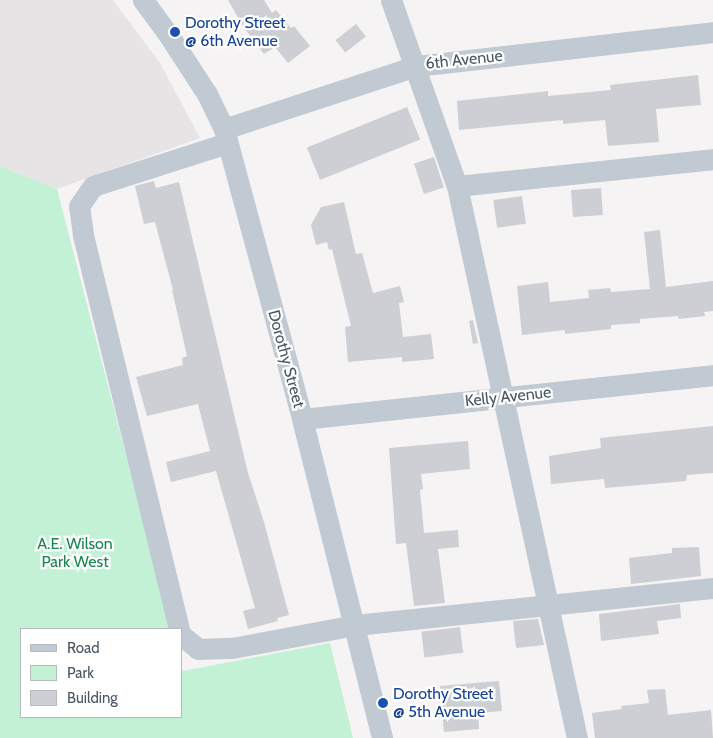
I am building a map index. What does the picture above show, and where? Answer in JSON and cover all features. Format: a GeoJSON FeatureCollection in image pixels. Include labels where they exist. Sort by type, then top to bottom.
{"type":"FeatureCollection","features":[{"type":"Feature","properties":{"kind":"street","name":"Dorothy Street"},"geometry":{"type":"LineString","coordinates":[[143,0],[168,34],[207,94],[226,136],[302,419],[382,738]]}},
{"type":"Feature","properties":{"kind":"street"},"geometry":{"type":"LineString","coordinates":[[391,0],[457,186],[550,605],[577,738]]}},
{"type":"Feature","properties":{"kind":"street","name":"6th Avenue"},"geometry":{"type":"LineString","coordinates":[[179,628],[83,234],[79,206],[93,186],[416,66],[713,32]]}},
{"type":"Feature","properties":{"kind":"street"},"geometry":{"type":"LineString","coordinates":[[457,186],[713,159]]}},
{"type":"Feature","properties":{"kind":"street","name":"Kelly Avenue"},"geometry":{"type":"LineString","coordinates":[[302,419],[713,375]]}},
{"type":"Feature","properties":{"kind":"street"},"geometry":{"type":"LineString","coordinates":[[182,636],[198,649],[232,648],[355,625],[713,588]]}},
{"type":"Feature","properties":{"kind":"shaded area"},"geometry":{"type":"Polygon","coordinates":[[[0,0],[113,0],[160,63],[200,138],[57,189],[0,166],[0,0]]]}},
{"type":"Feature","properties":{"kind":"green space","name":"A.E. Wilson Park West"},"geometry":{"type":"Polygon","coordinates":[[[0,166],[57,189],[171,628],[20,628],[20,718],[182,718],[182,669],[183,671],[330,643],[353,738],[0,738],[0,166]]]}},
{"type":"Feature","properties":{"kind":"building"},"geometry":{"type":"Polygon","coordinates":[[[228,0],[264,0],[272,13],[276,10],[291,28],[294,26],[310,46],[288,63],[275,47],[264,54],[244,28],[228,0]]]}},
{"type":"Feature","properties":{"kind":"building"},"geometry":{"type":"Polygon","coordinates":[[[356,24],[366,37],[345,53],[336,40],[356,24]]]}},
{"type":"Feature","properties":{"kind":"building"},"geometry":{"type":"Polygon","coordinates":[[[698,75],[701,105],[656,109],[659,142],[608,146],[605,120],[563,124],[563,120],[459,130],[457,101],[548,91],[548,96],[611,90],[610,85],[698,75]]]}},
{"type":"Feature","properties":{"kind":"building"},"geometry":{"type":"Polygon","coordinates":[[[407,107],[420,139],[320,180],[307,147],[407,107]]]}},
{"type":"Feature","properties":{"kind":"building"},"geometry":{"type":"Polygon","coordinates":[[[434,157],[444,187],[424,194],[414,163],[434,157]]]}},
{"type":"Feature","properties":{"kind":"building"},"geometry":{"type":"Polygon","coordinates":[[[154,181],[156,188],[179,182],[248,473],[264,522],[289,615],[277,618],[278,621],[248,629],[243,611],[255,608],[216,471],[171,482],[166,462],[210,451],[198,404],[147,416],[136,377],[183,365],[182,358],[187,356],[173,290],[155,222],[144,224],[135,186],[154,181]]]}},
{"type":"Feature","properties":{"kind":"building"},"geometry":{"type":"Polygon","coordinates":[[[601,188],[603,215],[573,217],[571,190],[601,188]]]}},
{"type":"Feature","properties":{"kind":"building"},"geometry":{"type":"Polygon","coordinates":[[[522,196],[526,224],[497,228],[493,200],[522,196]]]}},
{"type":"Feature","properties":{"kind":"building"},"geometry":{"type":"Polygon","coordinates":[[[344,202],[356,254],[362,253],[373,293],[400,286],[404,302],[399,303],[403,337],[431,334],[434,359],[402,362],[402,357],[348,362],[345,327],[351,326],[332,249],[329,250],[327,242],[316,245],[311,225],[321,207],[344,202]]]}},
{"type":"Feature","properties":{"kind":"building"},"geometry":{"type":"Polygon","coordinates":[[[660,230],[666,287],[713,281],[713,311],[704,312],[705,316],[679,319],[678,316],[640,319],[640,323],[611,325],[611,329],[565,334],[565,330],[522,335],[517,286],[548,282],[550,302],[589,298],[588,290],[610,288],[611,292],[650,289],[644,232],[660,230]]]}},
{"type":"Feature","properties":{"kind":"building"},"geometry":{"type":"Polygon","coordinates":[[[473,320],[478,343],[473,344],[469,321],[473,320]]]}},
{"type":"Feature","properties":{"kind":"building"},"geometry":{"type":"Polygon","coordinates":[[[713,426],[713,473],[687,475],[686,481],[605,488],[604,479],[551,484],[549,456],[601,448],[600,438],[713,426]]]}},
{"type":"Feature","properties":{"kind":"building"},"geometry":{"type":"Polygon","coordinates":[[[468,441],[470,469],[421,474],[423,489],[420,490],[424,533],[458,530],[459,547],[438,549],[445,603],[414,606],[406,543],[396,544],[389,448],[468,441]]]}},
{"type":"Feature","properties":{"kind":"building"},"geometry":{"type":"Polygon","coordinates":[[[699,547],[701,576],[631,584],[629,558],[672,553],[672,548],[699,547]]]}},
{"type":"Feature","properties":{"kind":"building"},"geometry":{"type":"Polygon","coordinates":[[[680,604],[681,618],[657,621],[659,634],[601,641],[599,614],[680,604]]]}},
{"type":"Feature","properties":{"kind":"building"},"geometry":{"type":"Polygon","coordinates":[[[538,619],[544,645],[516,648],[513,621],[538,619]]]}},
{"type":"Feature","properties":{"kind":"building"},"geometry":{"type":"Polygon","coordinates":[[[460,627],[463,653],[424,658],[421,632],[460,627]]]}},
{"type":"Feature","properties":{"kind":"building"},"geometry":{"type":"Polygon","coordinates":[[[499,681],[502,711],[478,713],[479,729],[444,732],[440,686],[499,681]]]}},
{"type":"Feature","properties":{"kind":"building"},"geometry":{"type":"Polygon","coordinates":[[[665,689],[668,715],[711,710],[713,738],[595,738],[592,713],[622,709],[621,706],[649,703],[647,690],[665,689]]]}},
{"type":"Feature","properties":{"kind":"place","name":"Dorothy Street @ 6th Avenue"},"geometry":{"type":"Point","coordinates":[175,32]}},
{"type":"Feature","properties":{"kind":"place","name":"Dorothy Street @ 5th Avenue"},"geometry":{"type":"Point","coordinates":[383,703]}}]}
